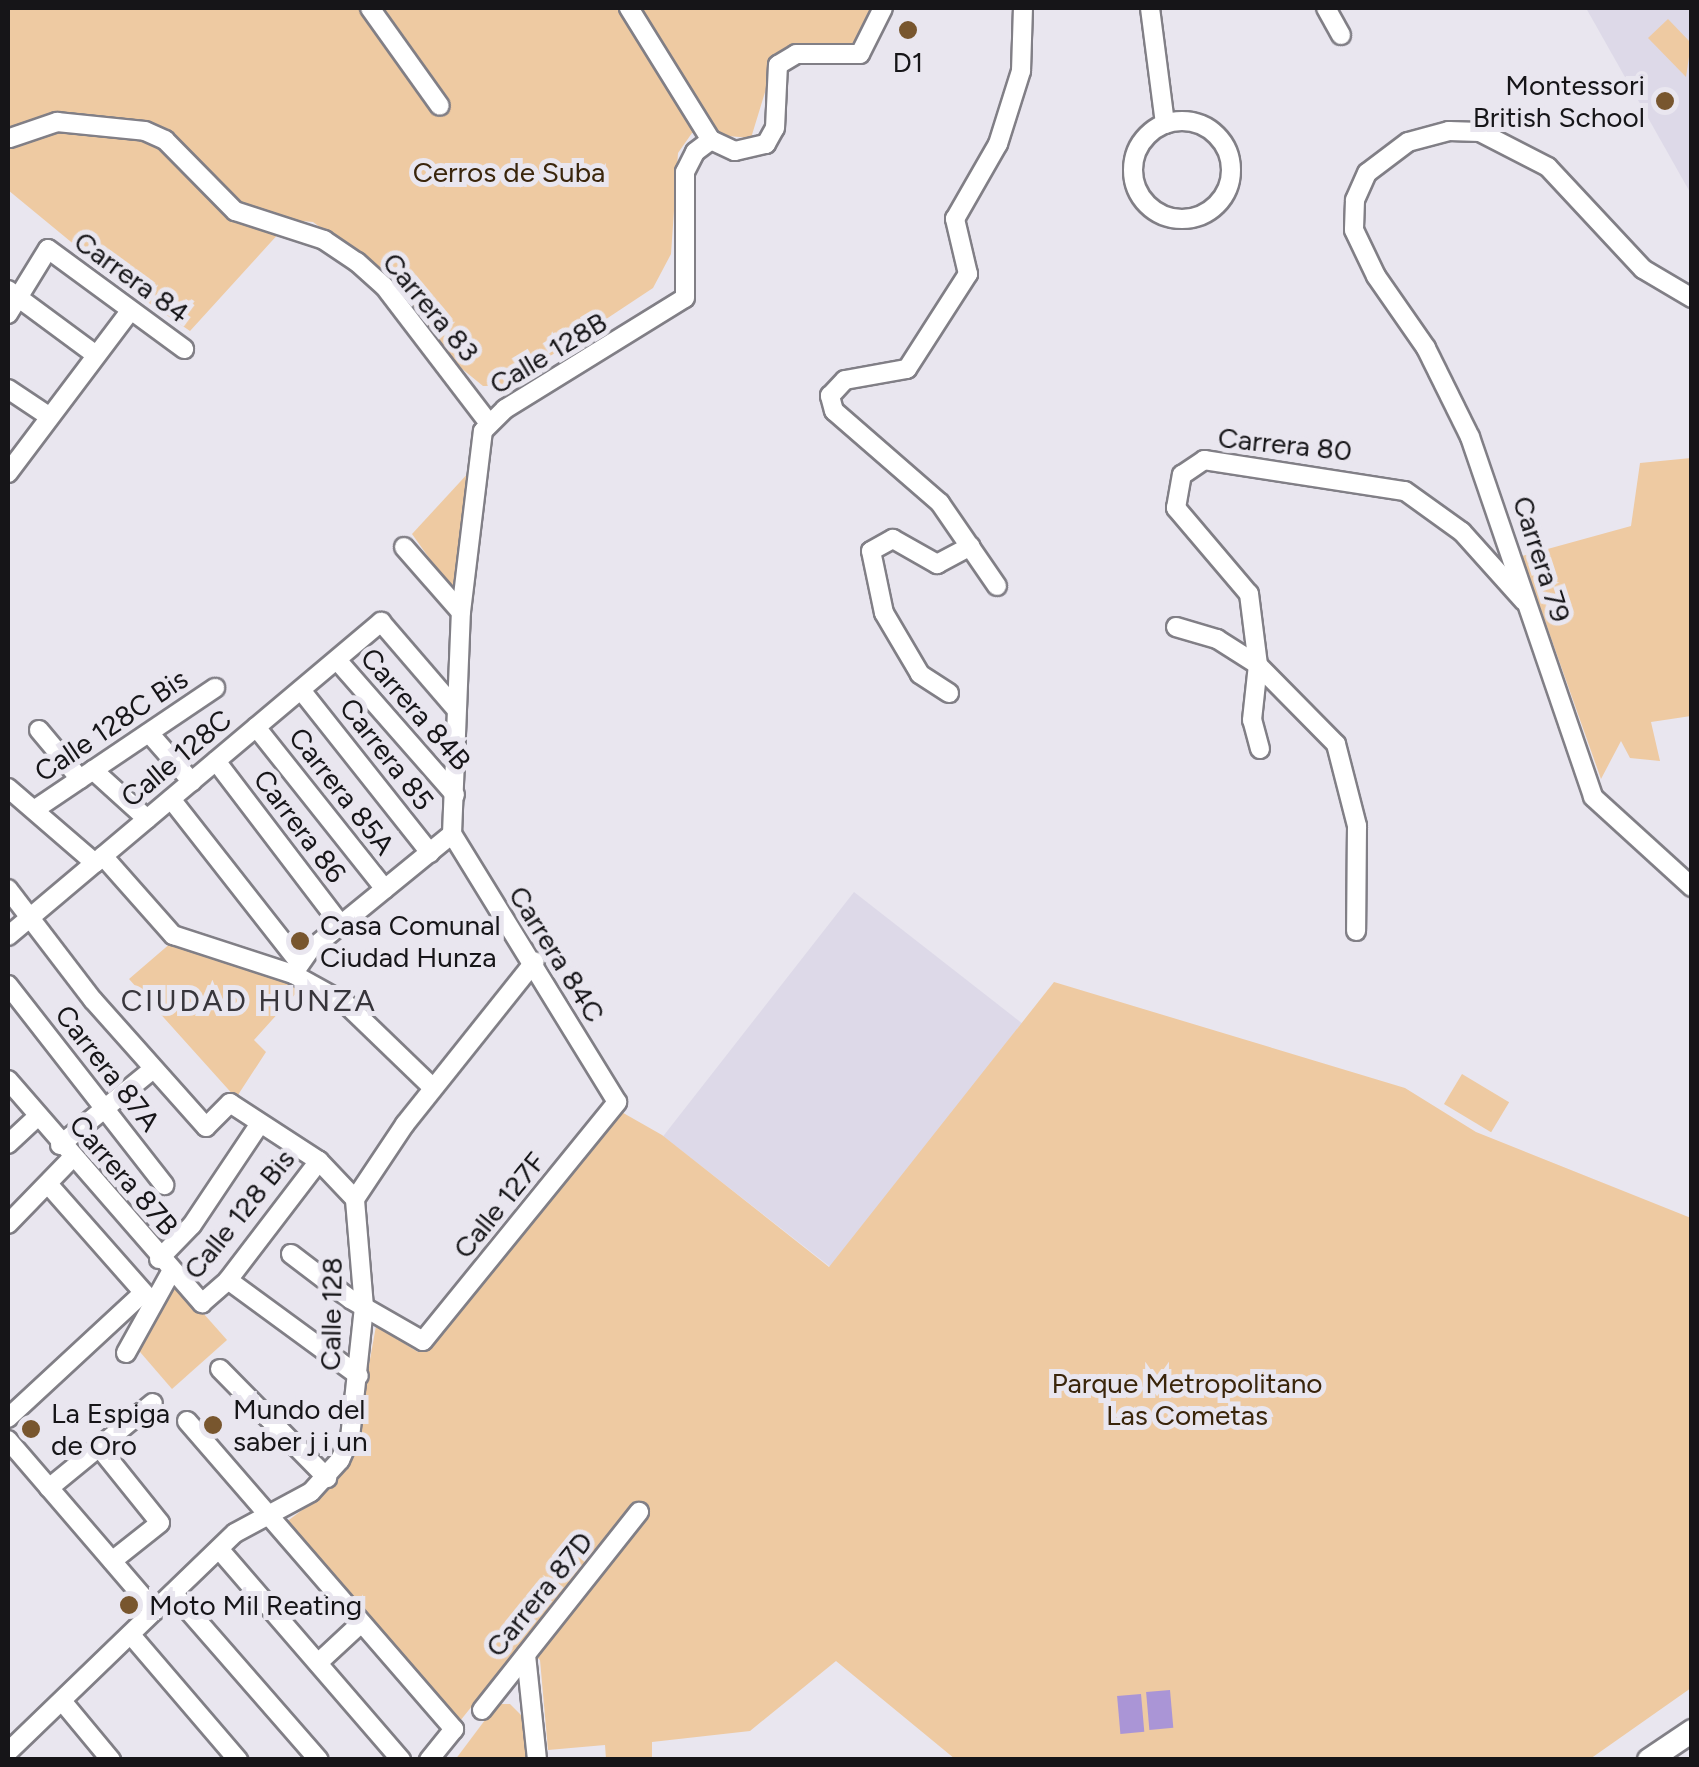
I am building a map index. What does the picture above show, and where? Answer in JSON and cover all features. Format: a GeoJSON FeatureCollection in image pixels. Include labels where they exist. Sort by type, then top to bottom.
{"type":"FeatureCollection","features":[{"type":"Feature","properties":{"kind":"main road"},"geometry":{"type":"LineString","coordinates":[[1649,1760],[1692,1732]]}},
{"type":"Feature","properties":{"kind":"street"},"geometry":{"type":"LineString","coordinates":[[370,8],[440,106]]}},
{"type":"Feature","properties":{"kind":"street"},"geometry":{"type":"LineString","coordinates":[[629,8],[711,140],[735,152],[766,144],[775,128],[778,65],[796,54],[860,54],[883,8]]}},
{"type":"Feature","properties":{"kind":"street"},"geometry":{"type":"LineString","coordinates":[[996,586],[972,546],[922,482],[834,411],[830,396],[845,380],[907,369],[968,274],[955,219],[998,144],[1021,71],[1024,8]]}},
{"type":"Feature","properties":{"kind":"street"},"geometry":{"type":"LineString","coordinates":[[1150,8],[1166,124]]}},
{"type":"Feature","properties":{"kind":"street"},"geometry":{"type":"LineString","coordinates":[[1326,8],[1341,35]]}},
{"type":"Feature","properties":{"kind":"street","name":"Carrera 83"},"geometry":{"type":"LineString","coordinates":[[13,134],[58,122],[146,130],[182,154],[234,211],[324,240],[357,262],[384,286],[488,422]]}},
{"type":"Feature","properties":{"kind":"street"},"geometry":{"type":"LineString","coordinates":[[1197,123],[1211,130],[1229,156],[1227,188],[1206,212],[1192,218],[1160,214],[1135,183],[1142,141],[1166,124],[1197,123]]}},
{"type":"Feature","properties":{"kind":"street","name":"Carrera 79"},"geometry":{"type":"LineString","coordinates":[[1691,297],[1643,268],[1548,166],[1480,132],[1437,133],[1386,156],[1367,172],[1355,200],[1354,230],[1376,276],[1426,348],[1470,437],[1510,540],[1524,601],[1594,797],[1692,887]]}},
{"type":"Feature","properties":{"kind":"street","name":"Calle 128B"},"geometry":{"type":"LineString","coordinates":[[452,834],[461,612],[479,444],[488,422],[685,298],[686,172],[695,152],[711,140]]}},
{"type":"Feature","properties":{"kind":"street","name":"Carrera 84"},"geometry":{"type":"LineString","coordinates":[[13,294],[48,249],[184,350]]}},
{"type":"Feature","properties":{"kind":"street"},"geometry":{"type":"LineString","coordinates":[[8,314],[13,294],[96,356]]}},
{"type":"Feature","properties":{"kind":"street"},"geometry":{"type":"LineString","coordinates":[[9,467],[130,311]]}},
{"type":"Feature","properties":{"kind":"street"},"geometry":{"type":"LineString","coordinates":[[8,389],[50,418]]}},
{"type":"Feature","properties":{"kind":"street","name":"Carrera 80"},"geometry":{"type":"LineString","coordinates":[[1260,749],[1252,720],[1258,665],[1249,594],[1176,508],[1182,475],[1204,460],[1404,491],[1462,532],[1524,601]]}},
{"type":"Feature","properties":{"kind":"street"},"geometry":{"type":"LineString","coordinates":[[950,693],[920,674],[884,613],[870,551],[893,539],[937,564],[972,546]]}},
{"type":"Feature","properties":{"kind":"street"},"geometry":{"type":"LineString","coordinates":[[404,547],[461,612]]}},
{"type":"Feature","properties":{"kind":"street","name":"Calle 128C"},"geometry":{"type":"LineString","coordinates":[[8,936],[381,622],[455,708]]}},
{"type":"Feature","properties":{"kind":"street"},"geometry":{"type":"LineString","coordinates":[[1176,627],[1217,639],[1258,665],[1336,744],[1357,826],[1356,932]]}},
{"type":"Feature","properties":{"kind":"street","name":"Carrera 84B"},"geometry":{"type":"LineString","coordinates":[[336,660],[455,796]]}},
{"type":"Feature","properties":{"kind":"street","name":"Calle 128C Bis"},"geometry":{"type":"LineString","coordinates":[[38,808],[215,688]]}},
{"type":"Feature","properties":{"kind":"street","name":"Carrera 85"},"geometry":{"type":"LineString","coordinates":[[301,690],[430,853]]}},
{"type":"Feature","properties":{"kind":"street","name":"Carrera 85A"},"geometry":{"type":"LineString","coordinates":[[256,727],[385,889]]}},
{"type":"Feature","properties":{"kind":"street"},"geometry":{"type":"LineString","coordinates":[[39,730],[86,774],[147,819]]}},
{"type":"Feature","properties":{"kind":"street"},"geometry":{"type":"LineString","coordinates":[[148,733],[192,782]]}},
{"type":"Feature","properties":{"kind":"street","name":"Carrera 86"},"geometry":{"type":"LineString","coordinates":[[216,761],[340,924]]}},
{"type":"Feature","properties":{"kind":"street"},"geometry":{"type":"LineString","coordinates":[[8,788],[99,859],[173,934],[296,968]]}},
{"type":"Feature","properties":{"kind":"street"},"geometry":{"type":"LineString","coordinates":[[171,799],[296,968],[361,1013],[432,1087]]}},
{"type":"Feature","properties":{"kind":"street"},"geometry":{"type":"LineString","coordinates":[[296,968],[340,924],[452,834]]}},
{"type":"Feature","properties":{"kind":"street","name":"Carrera 84C"},"geometry":{"type":"LineString","coordinates":[[452,834],[468,868],[535,961],[617,1102]]}},
{"type":"Feature","properties":{"kind":"street"},"geometry":{"type":"LineString","coordinates":[[8,888],[28,919],[152,1070],[206,1127],[226,1105],[318,1160],[355,1199],[432,1087],[535,961]]}},
{"type":"Feature","properties":{"kind":"street","name":"Carrera 87A"},"geometry":{"type":"LineString","coordinates":[[8,985],[164,1184]]}},
{"type":"Feature","properties":{"kind":"street"},"geometry":{"type":"LineString","coordinates":[[10,1218],[48,1184],[66,1151],[104,1107],[152,1070]]}},
{"type":"Feature","properties":{"kind":"street","name":"Carrera 87B"},"geometry":{"type":"LineString","coordinates":[[8,1080],[202,1303]]}},
{"type":"Feature","properties":{"kind":"street","name":"Calle 127F"},"geometry":{"type":"LineString","coordinates":[[364,1307],[422,1341],[617,1102]]}},
{"type":"Feature","properties":{"kind":"street"},"geometry":{"type":"LineString","coordinates":[[8,1144],[37,1116]]}},
{"type":"Feature","properties":{"kind":"street"},"geometry":{"type":"LineString","coordinates":[[126,1354],[165,1265],[260,1125]]}},
{"type":"Feature","properties":{"kind":"street","name":"Calle 128 Bis"},"geometry":{"type":"LineString","coordinates":[[202,1303],[228,1280],[318,1160]]}},
{"type":"Feature","properties":{"kind":"street"},"geometry":{"type":"LineString","coordinates":[[48,1184],[148,1298]]}},
{"type":"Feature","properties":{"kind":"street","name":"Calle 128"},"geometry":{"type":"LineString","coordinates":[[13,1753],[62,1700],[219,1548],[327,1478],[350,1438],[358,1376],[364,1307],[355,1199]]}},
{"type":"Feature","properties":{"kind":"street"},"geometry":{"type":"LineString","coordinates":[[291,1254],[364,1307]]}},
{"type":"Feature","properties":{"kind":"street"},"geometry":{"type":"LineString","coordinates":[[228,1280],[358,1376]]}},
{"type":"Feature","properties":{"kind":"street"},"geometry":{"type":"LineString","coordinates":[[8,1418],[148,1298]]}},
{"type":"Feature","properties":{"kind":"street"},"geometry":{"type":"LineString","coordinates":[[220,1369],[327,1478]]}},
{"type":"Feature","properties":{"kind":"street"},"geometry":{"type":"LineString","coordinates":[[49,1488],[153,1403]]}},
{"type":"Feature","properties":{"kind":"street"},"geometry":{"type":"LineString","coordinates":[[187,1421],[454,1729],[428,1760]]}},
{"type":"Feature","properties":{"kind":"street"},"geometry":{"type":"LineString","coordinates":[[8,1440],[155,1611]]}},
{"type":"Feature","properties":{"kind":"street"},"geometry":{"type":"LineString","coordinates":[[99,1447],[160,1523],[112,1561]]}},
{"type":"Feature","properties":{"kind":"street","name":"Carrera 87D"},"geometry":{"type":"LineString","coordinates":[[482,1710],[640,1512]]}},
{"type":"Feature","properties":{"kind":"street"},"geometry":{"type":"LineString","coordinates":[[219,1548],[401,1760]]}},
{"type":"Feature","properties":{"kind":"street"},"geometry":{"type":"LineString","coordinates":[[174,1594],[319,1760]]}},
{"type":"Feature","properties":{"kind":"street"},"geometry":{"type":"LineString","coordinates":[[318,1663],[362,1624]]}},
{"type":"Feature","properties":{"kind":"street"},"geometry":{"type":"LineString","coordinates":[[130,1635],[227,1755]]}},
{"type":"Feature","properties":{"kind":"street"},"geometry":{"type":"LineString","coordinates":[[526,1655],[538,1760]]}},
{"type":"Feature","properties":{"kind":"street"},"geometry":{"type":"LineString","coordinates":[[62,1700],[111,1760]]}},
{"type":"Feature","properties":{"kind":"shaded area","name":"Montessori British School"},"geometry":{"type":"Polygon","coordinates":[[[1586,8],[1691,8],[1691,194],[1586,8]]]}},
{"type":"Feature","properties":{"kind":"shaded area"},"geometry":{"type":"Polygon","coordinates":[[[854,892],[1022,1023],[831,1267],[663,1136],[854,892]]]}},
{"type":"Feature","properties":{"kind":"shaded area"},"geometry":{"type":"Polygon","coordinates":[[[1170,1690],[1173,1728],[1149,1730],[1146,1692],[1170,1690]]]}},
{"type":"Feature","properties":{"kind":"shaded area"},"geometry":{"type":"Polygon","coordinates":[[[1141,1694],[1144,1732],[1120,1734],[1117,1696],[1141,1694]]]}},
{"type":"Feature","properties":{"kind":"green space","name":"Cerros de Suba"},"geometry":{"type":"Polygon","coordinates":[[[8,8],[871,8],[857,44],[790,45],[777,53],[751,138],[692,133],[678,153],[671,254],[653,288],[505,386],[483,386],[461,368],[371,264],[313,222],[291,220],[190,331],[127,288],[8,190],[8,8]]]}},
{"type":"Feature","properties":{"kind":"green space"},"geometry":{"type":"Polygon","coordinates":[[[1668,19],[1691,43],[1686,77],[1648,38],[1668,19]]]}},
{"type":"Feature","properties":{"kind":"green space"},"geometry":{"type":"Polygon","coordinates":[[[1691,458],[1691,716],[1651,722],[1660,761],[1630,758],[1621,741],[1601,779],[1522,556],[1631,526],[1640,463],[1691,458]]]}},
{"type":"Feature","properties":{"kind":"green space"},"geometry":{"type":"Polygon","coordinates":[[[471,470],[454,593],[412,534],[471,470]]]}},
{"type":"Feature","properties":{"kind":"green space"},"geometry":{"type":"Polygon","coordinates":[[[172,942],[290,979],[299,990],[254,1040],[266,1052],[236,1098],[129,979],[172,942]]]}},
{"type":"Feature","properties":{"kind":"green space","name":"Parque Metropolitano Las Cometas"},"geometry":{"type":"Polygon","coordinates":[[[1054,982],[1405,1088],[1476,1132],[1691,1218],[1691,1688],[1590,1759],[955,1759],[836,1661],[750,1731],[652,1742],[652,1759],[606,1759],[605,1745],[548,1750],[540,1660],[521,1645],[460,1721],[285,1523],[331,1488],[354,1448],[376,1326],[418,1352],[611,1106],[662,1135],[829,1267],[1054,982]]]}},
{"type":"Feature","properties":{"kind":"green space"},"geometry":{"type":"Polygon","coordinates":[[[1462,1074],[1509,1102],[1491,1132],[1444,1104],[1462,1074]]]}},
{"type":"Feature","properties":{"kind":"green space"},"geometry":{"type":"Polygon","coordinates":[[[172,1278],[227,1340],[172,1389],[134,1345],[172,1278]]]}},
{"type":"Feature","properties":{"kind":"green space"},"geometry":{"type":"Polygon","coordinates":[[[497,1704],[510,1704],[525,1719],[531,1759],[455,1760],[497,1704]]]}},
{"type":"Feature","properties":{"kind":"place","name":"D1"},"geometry":{"type":"Point","coordinates":[908,30]}},
{"type":"Feature","properties":{"kind":"place","name":"Montessori British School"},"geometry":{"type":"Point","coordinates":[1665,101]}},
{"type":"Feature","properties":{"kind":"place","name":"Casa Comunal Ciudad Hunza"},"geometry":{"type":"Point","coordinates":[300,941]}},
{"type":"Feature","properties":{"kind":"place","name":"Mundo del saber j i un"},"geometry":{"type":"Point","coordinates":[213,1425]}},
{"type":"Feature","properties":{"kind":"place","name":"La Espiga de Oro"},"geometry":{"type":"Point","coordinates":[31,1429]}},
{"type":"Feature","properties":{"kind":"place","name":"Moto Mil Reating"},"geometry":{"type":"Point","coordinates":[129,1605]}},
{"type":"Feature","properties":{"kind":"district","name":"CIUDAD HUNZA"},"geometry":{"type":"Point","coordinates":[249,1001]}}]}
